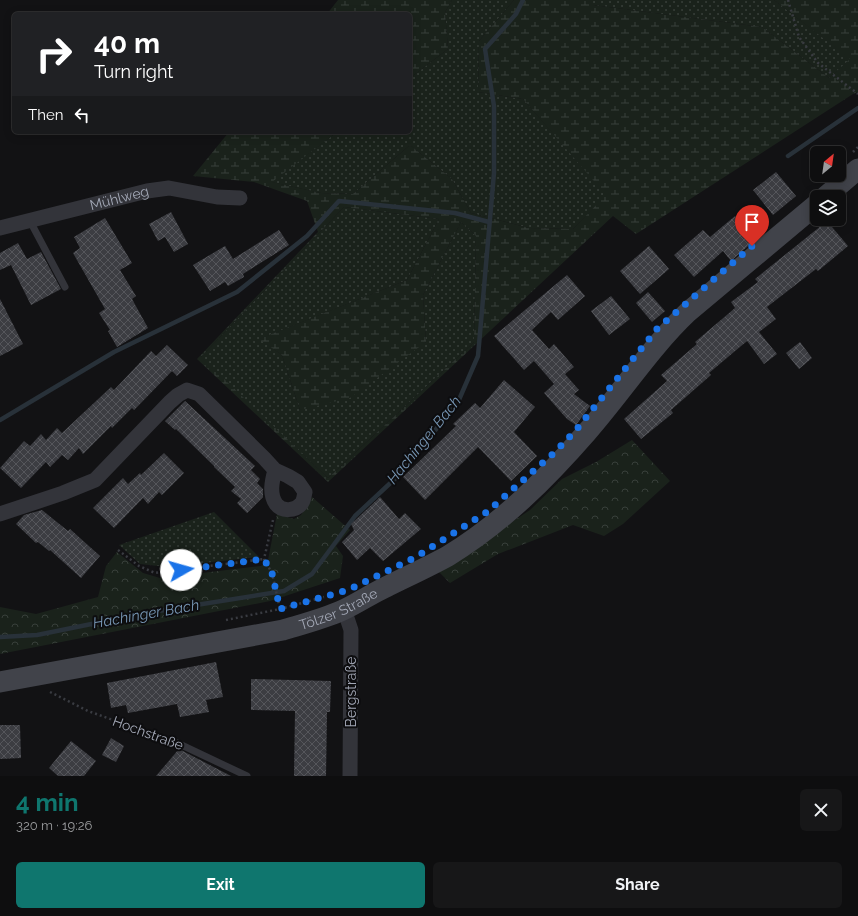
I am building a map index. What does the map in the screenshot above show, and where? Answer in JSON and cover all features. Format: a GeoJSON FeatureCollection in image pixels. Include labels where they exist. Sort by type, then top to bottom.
{"type":"FeatureCollection","features":[{"type":"Feature","properties":{"kind":"main road"},"geometry":{"type":"LineString","coordinates":[[833,190],[858,169]]}},
{"type":"Feature","properties":{"kind":"main road","name":"Tölzer Straße"},"geometry":{"type":"LineString","coordinates":[[0,682],[283,630],[317,621],[344,609],[447,556],[488,528],[520,503],[588,431],[642,362],[674,326],[810,210]]}},
{"type":"Feature","properties":{"kind":"street","name":"Mühlweg"},"geometry":{"type":"LineString","coordinates":[[0,228],[147,191],[169,188],[218,197],[240,198]]}},
{"type":"Feature","properties":{"kind":"street"},"geometry":{"type":"LineString","coordinates":[[0,514],[63,493],[95,480],[170,402],[187,390],[199,394],[275,470],[298,482],[305,492],[302,504],[293,510],[287,510],[277,506],[272,489],[272,480],[275,470]]}},
{"type":"Feature","properties":{"kind":"street","name":"Bergstraße"},"geometry":{"type":"LineString","coordinates":[[344,609],[351,630],[350,776]]}},
{"type":"Feature","properties":{"kind":"lane"},"geometry":{"type":"LineString","coordinates":[[30,221],[65,287]]}},
{"type":"Feature","properties":{"kind":"lane","name":"Hochstraße"},"geometry":{"type":"LineString","coordinates":[[174,741],[247,776]]}},
{"type":"Feature","properties":{"kind":"path"},"geometry":{"type":"LineString","coordinates":[[788,0],[799,37],[818,62],[858,94]]}},
{"type":"Feature","properties":{"kind":"path"},"geometry":{"type":"LineString","coordinates":[[277,506],[264,559],[272,573],[280,609]]}},
{"type":"Feature","properties":{"kind":"path"},"geometry":{"type":"LineString","coordinates":[[118,550],[139,566],[155,573],[264,559]]}},
{"type":"Feature","properties":{"kind":"path"},"geometry":{"type":"LineString","coordinates":[[226,620],[280,609],[325,596]]}},
{"type":"Feature","properties":{"kind":"path","name":"Hochstraße"},"geometry":{"type":"LineString","coordinates":[[48,691],[88,711],[143,732],[174,741]]}},
{"type":"Feature","properties":{"kind":"green space"},"geometry":{"type":"Polygon","coordinates":[[[338,0],[452,0],[445,12],[448,49],[412,76],[412,12],[329,12],[338,0]]]}},
{"type":"Feature","properties":{"kind":"green space"},"geometry":{"type":"Polygon","coordinates":[[[452,0],[514,0],[479,41],[478,92],[523,99],[607,195],[573,229],[529,228],[471,213],[452,179],[410,145],[353,194],[321,193],[271,182],[334,134],[412,134],[412,76],[448,49],[445,12],[452,0]]]}},
{"type":"Feature","properties":{"kind":"green space"},"geometry":{"type":"Polygon","coordinates":[[[514,0],[593,0],[593,5],[762,27],[829,78],[850,59],[774,0],[858,0],[858,92],[636,234],[613,216],[328,482],[197,359],[318,232],[307,201],[254,182],[193,176],[227,134],[334,134],[272,182],[321,193],[353,194],[410,145],[452,179],[471,213],[529,228],[573,229],[606,195],[523,99],[478,92],[479,41],[514,0]],[[344,207],[201,357],[328,478],[474,342],[476,236],[461,222],[423,295],[426,342],[350,398],[300,410],[282,355],[259,339],[407,280],[439,219],[344,207]]]}},
{"type":"Feature","properties":{"kind":"green space"},"geometry":{"type":"Polygon","coordinates":[[[593,0],[774,0],[851,59],[829,78],[762,27],[593,5],[593,0]]]}},
{"type":"Feature","properties":{"kind":"green space"},"geometry":{"type":"Polygon","coordinates":[[[344,207],[439,219],[407,280],[260,339],[282,355],[300,410],[426,342],[423,295],[461,222],[476,236],[474,342],[328,478],[200,358],[344,207]]]}},
{"type":"Feature","properties":{"kind":"green space"},"geometry":{"type":"Polygon","coordinates":[[[632,440],[670,481],[623,524],[604,536],[573,525],[498,554],[450,583],[438,571],[530,510],[562,479],[596,462],[632,440]]]}},
{"type":"Feature","properties":{"kind":"green space"},"geometry":{"type":"Polygon","coordinates":[[[312,497],[350,530],[336,546],[343,556],[340,578],[270,601],[0,654],[0,607],[36,614],[98,597],[106,566],[117,552],[143,573],[160,578],[261,566],[268,560],[277,514],[294,519],[301,515],[312,497]]]}},
{"type":"Feature","properties":{"kind":"green space"},"geometry":{"type":"Polygon","coordinates":[[[214,512],[259,557],[167,567],[140,564],[119,545],[214,512]]]}},
{"type":"Feature","properties":{"kind":"building"},"geometry":{"type":"Polygon","coordinates":[[[776,172],[796,196],[773,215],[753,190],[776,172]]]}},
{"type":"Feature","properties":{"kind":"building"},"geometry":{"type":"Polygon","coordinates":[[[171,212],[188,244],[174,252],[165,237],[158,241],[149,224],[171,212]]]}},
{"type":"Feature","properties":{"kind":"building"},"geometry":{"type":"Polygon","coordinates":[[[735,216],[755,240],[731,261],[723,251],[694,277],[674,255],[703,230],[710,237],[735,216]]]}},
{"type":"Feature","properties":{"kind":"building"},"geometry":{"type":"Polygon","coordinates":[[[105,218],[132,263],[120,270],[136,296],[132,299],[148,328],[117,347],[108,331],[110,330],[99,313],[105,309],[73,253],[80,248],[74,237],[105,218]]]}},
{"type":"Feature","properties":{"kind":"building"},"geometry":{"type":"Polygon","coordinates":[[[821,226],[831,226],[848,246],[818,271],[816,269],[767,307],[776,319],[759,332],[777,354],[764,364],[747,341],[709,373],[711,375],[671,410],[673,413],[641,439],[624,419],[667,381],[661,375],[697,344],[695,342],[735,308],[731,302],[758,282],[755,279],[821,226]]]}},
{"type":"Feature","properties":{"kind":"building"},"geometry":{"type":"Polygon","coordinates":[[[279,230],[289,245],[243,274],[244,277],[228,286],[225,282],[210,291],[193,265],[225,246],[233,259],[279,230]]]}},
{"type":"Feature","properties":{"kind":"building"},"geometry":{"type":"Polygon","coordinates":[[[18,243],[27,259],[41,252],[61,289],[31,305],[11,265],[0,270],[0,253],[18,243]]]}},
{"type":"Feature","properties":{"kind":"building"},"geometry":{"type":"Polygon","coordinates":[[[649,246],[669,269],[640,294],[620,271],[649,246]]]}},
{"type":"Feature","properties":{"kind":"building"},"geometry":{"type":"Polygon","coordinates":[[[567,275],[585,296],[558,320],[551,312],[532,330],[549,349],[554,344],[574,367],[565,374],[579,390],[574,394],[590,406],[576,425],[567,419],[544,393],[554,384],[534,361],[524,370],[494,336],[567,275]]]}},
{"type":"Feature","properties":{"kind":"building"},"geometry":{"type":"Polygon","coordinates":[[[648,292],[665,311],[652,322],[636,303],[648,292]]]}},
{"type":"Feature","properties":{"kind":"building"},"geometry":{"type":"Polygon","coordinates":[[[611,296],[630,319],[609,335],[591,311],[611,296]]]}},
{"type":"Feature","properties":{"kind":"building"},"geometry":{"type":"Polygon","coordinates":[[[0,299],[23,344],[0,356],[0,299]]]}},
{"type":"Feature","properties":{"kind":"building"},"geometry":{"type":"Polygon","coordinates":[[[800,342],[812,358],[799,369],[786,353],[800,342]]]}},
{"type":"Feature","properties":{"kind":"building"},"geometry":{"type":"Polygon","coordinates":[[[167,345],[188,365],[177,376],[172,371],[134,410],[132,408],[112,428],[111,426],[83,454],[79,448],[68,460],[62,455],[50,467],[46,462],[21,488],[0,468],[24,441],[30,446],[41,434],[46,440],[57,428],[62,433],[111,387],[114,390],[151,351],[156,356],[167,345]]]}},
{"type":"Feature","properties":{"kind":"building"},"geometry":{"type":"Polygon","coordinates":[[[504,380],[535,407],[514,432],[537,456],[511,481],[478,447],[425,500],[403,477],[456,426],[453,424],[475,403],[480,408],[504,380]]]}},
{"type":"Feature","properties":{"kind":"building"},"geometry":{"type":"Polygon","coordinates":[[[185,401],[255,466],[251,470],[260,479],[257,483],[263,489],[263,497],[247,513],[237,503],[241,499],[231,491],[235,487],[176,429],[175,430],[165,421],[185,401]]]}},
{"type":"Feature","properties":{"kind":"building"},"geometry":{"type":"Polygon","coordinates":[[[164,453],[184,473],[162,495],[159,492],[148,504],[143,498],[114,528],[93,508],[123,478],[128,484],[140,473],[141,475],[164,453]]]}},
{"type":"Feature","properties":{"kind":"building"},"geometry":{"type":"Polygon","coordinates":[[[380,497],[399,519],[405,513],[421,529],[383,561],[370,548],[357,560],[342,542],[354,530],[351,524],[380,497]]]}},
{"type":"Feature","properties":{"kind":"building"},"geometry":{"type":"Polygon","coordinates":[[[42,510],[68,531],[70,529],[100,556],[81,578],[50,550],[49,551],[38,542],[36,543],[16,524],[24,515],[42,510]]]}},
{"type":"Feature","properties":{"kind":"building"},"geometry":{"type":"Polygon","coordinates":[[[216,662],[223,697],[206,700],[209,712],[180,717],[177,704],[128,713],[126,705],[111,708],[107,683],[216,662]]]}},
{"type":"Feature","properties":{"kind":"building"},"geometry":{"type":"Polygon","coordinates":[[[251,679],[331,681],[330,712],[327,712],[326,776],[294,776],[295,711],[251,710],[251,679]]]}},
{"type":"Feature","properties":{"kind":"building"},"geometry":{"type":"Polygon","coordinates":[[[0,725],[20,725],[21,758],[0,759],[0,725]]]}},
{"type":"Feature","properties":{"kind":"building"},"geometry":{"type":"Polygon","coordinates":[[[111,738],[124,746],[116,762],[102,755],[111,738]]]}},
{"type":"Feature","properties":{"kind":"building"},"geometry":{"type":"Polygon","coordinates":[[[71,741],[96,761],[84,776],[58,776],[49,768],[71,741]]]}},
{"type":"Feature","properties":{"kind":"building"},"geometry":{"type":"Polygon","coordinates":[[[179,749],[231,776],[156,776],[179,749]]]}},
{"type":"Feature","properties":{"kind":"waterway","name":"Hachinger Bach"},"geometry":{"type":"LineString","coordinates":[[0,637],[37,635],[146,613],[284,591],[312,574],[355,516],[399,475],[458,402],[478,356],[494,173],[494,106],[485,49],[516,14],[523,0]]}},
{"type":"Feature","properties":{"kind":"waterway"},"geometry":{"type":"LineString","coordinates":[[788,156],[858,108]]}},
{"type":"Feature","properties":{"kind":"waterway"},"geometry":{"type":"LineString","coordinates":[[0,420],[114,352],[237,292],[307,236],[339,201],[455,213],[489,222]]}},
{"type":"Feature","properties":{"kind":"route"},"geometry":{"type":"LineString","coordinates":[[181,570],[264,559],[272,573],[280,609],[348,590],[416,557],[487,512],[555,452],[576,430],[657,329],[752,246]]}}]}
